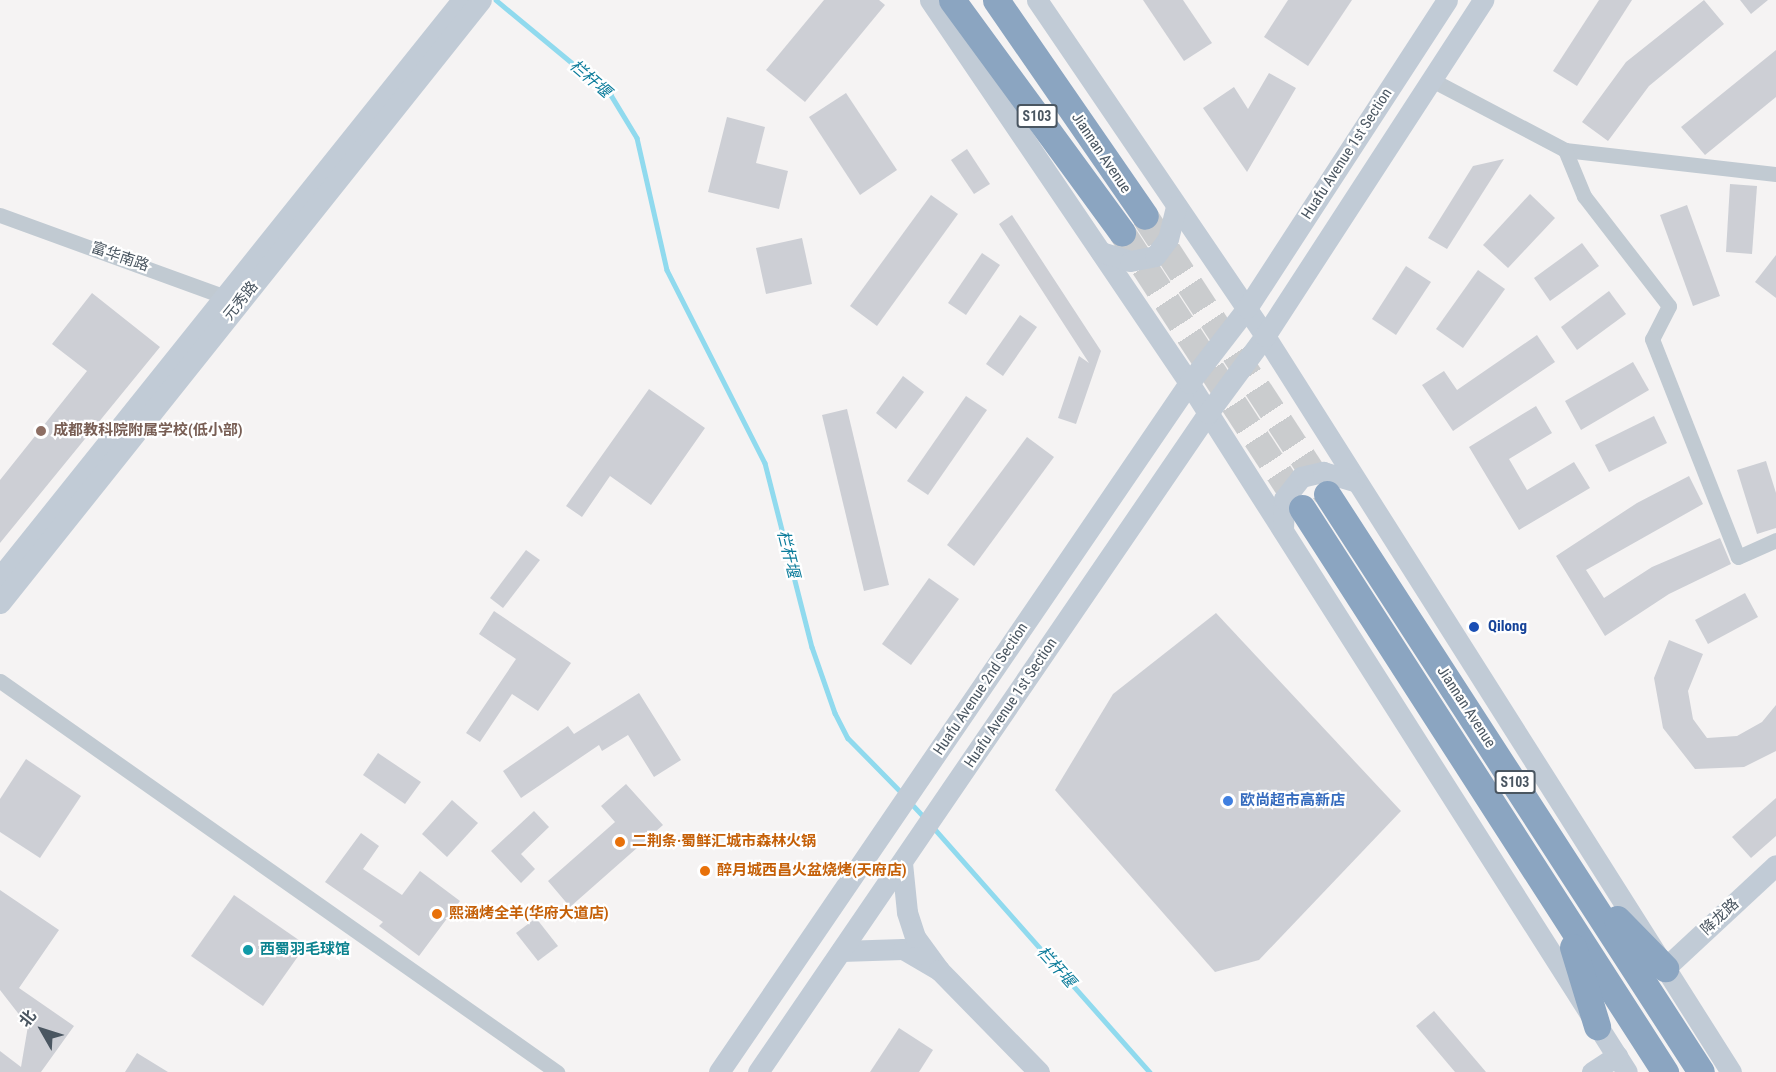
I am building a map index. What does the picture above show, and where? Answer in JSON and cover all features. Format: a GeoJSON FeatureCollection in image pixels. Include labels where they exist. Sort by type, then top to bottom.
{"type":"FeatureCollection","features":[{"type":"Feature","properties":{"kind":"highway","name":"Jiannan Avenue"},"geometry":{"type":"LineString","coordinates":[[952,0],[1122,232]]}},
{"type":"Feature","properties":{"kind":"highway","name":"Jiannan Avenue"},"geometry":{"type":"LineString","coordinates":[[996,0],[1144,216]]}},
{"type":"Feature","properties":{"kind":"highway","name":"Jiannan Avenue"},"geometry":{"type":"LineString","coordinates":[[1327,494],[1579,880],[1701,1072]]}},
{"type":"Feature","properties":{"kind":"highway","name":"S103"},"geometry":{"type":"LineString","coordinates":[[1302,508],[1665,1072]]}},
{"type":"Feature","properties":{"kind":"highway"},"geometry":{"type":"LineString","coordinates":[[1579,880],[1665,968]]}},
{"type":"Feature","properties":{"kind":"highway"},"geometry":{"type":"LineString","coordinates":[[1564,918],[1598,1026]]}},
{"type":"Feature","properties":{"kind":"main road"},"geometry":{"type":"LineString","coordinates":[[930,0],[1189,383],[1622,1064],[1592,1072]]}},
{"type":"Feature","properties":{"kind":"main road"},"geometry":{"type":"LineString","coordinates":[[1037,0],[1247,308],[1354,481],[1731,1072]]}},
{"type":"Feature","properties":{"kind":"main road","name":"Huafu Avenue 1st Section"},"geometry":{"type":"LineString","coordinates":[[1247,308],[1447,0]]}},
{"type":"Feature","properties":{"kind":"main road","name":"Huafu Avenue 1st Section"},"geometry":{"type":"LineString","coordinates":[[758,1072],[918,841],[1208,413],[1265,336],[1483,0]]}},
{"type":"Feature","properties":{"kind":"main road","name":"元秀路"},"geometry":{"type":"LineString","coordinates":[[0,577],[232,299],[473,3]]}},
{"type":"Feature","properties":{"kind":"main road"},"geometry":{"type":"LineString","coordinates":[[1101,252],[1130,261],[1155,256],[1168,239],[1176,206]]}},
{"type":"Feature","properties":{"kind":"main road","name":"元秀路"},"geometry":{"type":"LineString","coordinates":[[0,603],[232,299]]}},
{"type":"Feature","properties":{"kind":"main road","name":"Huafu Avenue 2nd Section"},"geometry":{"type":"LineString","coordinates":[[718,1072],[1189,383],[1247,308]]}},
{"type":"Feature","properties":{"kind":"main road"},"geometry":{"type":"LineString","coordinates":[[1282,530],[1284,499],[1300,477],[1323,472],[1354,481]]}},
{"type":"Feature","properties":{"kind":"main road"},"geometry":{"type":"LineString","coordinates":[[902,863],[907,912],[915,937],[939,970],[1039,1072]]}},
{"type":"Feature","properties":{"kind":"main road","name":"降龙路"},"geometry":{"type":"LineString","coordinates":[[1665,968],[1776,865]]}},
{"type":"Feature","properties":{"kind":"main road"},"geometry":{"type":"LineString","coordinates":[[841,951],[903,949],[939,970]]}},
{"type":"Feature","properties":{"kind":"street"},"geometry":{"type":"LineString","coordinates":[[1430,79],[1565,150],[1776,174]]}},
{"type":"Feature","properties":{"kind":"street"},"geometry":{"type":"LineString","coordinates":[[1565,150],[1584,195],[1670,306],[1652,339],[1738,557],[1776,540]]}},
{"type":"Feature","properties":{"kind":"street","name":"富华南路"},"geometry":{"type":"LineString","coordinates":[[0,215],[232,299]]}},
{"type":"Feature","properties":{"kind":"street"},"geometry":{"type":"LineString","coordinates":[[0,681],[557,1072]]}},
{"type":"Feature","properties":{"kind":"building"},"geometry":{"type":"Polygon","coordinates":[[[824,0],[879,0],[885,5],[805,102],[766,70],[824,0]]]}},
{"type":"Feature","properties":{"kind":"building"},"geometry":{"type":"Polygon","coordinates":[[[1143,0],[1183,0],[1212,43],[1184,61],[1143,0]]]}},
{"type":"Feature","properties":{"kind":"building"},"geometry":{"type":"Polygon","coordinates":[[[1288,0],[1352,0],[1308,66],[1264,37],[1288,0]]]}},
{"type":"Feature","properties":{"kind":"building"},"geometry":{"type":"Polygon","coordinates":[[[1599,0],[1632,0],[1577,86],[1553,71],[1599,0]]]}},
{"type":"Feature","properties":{"kind":"building"},"geometry":{"type":"Polygon","coordinates":[[[1704,0],[1724,24],[1649,86],[1608,141],[1582,122],[1626,62],[1704,0]]]}},
{"type":"Feature","properties":{"kind":"building"},"geometry":{"type":"Polygon","coordinates":[[[1740,0],[1768,0],[1751,14],[1740,0]]]}},
{"type":"Feature","properties":{"kind":"building"},"geometry":{"type":"Polygon","coordinates":[[[1776,50],[1776,97],[1705,155],[1681,127],[1776,50]]]}},
{"type":"Feature","properties":{"kind":"building"},"geometry":{"type":"Polygon","coordinates":[[[1269,73],[1296,88],[1247,172],[1203,108],[1234,87],[1248,109],[1269,73]]]}},
{"type":"Feature","properties":{"kind":"building"},"geometry":{"type":"Polygon","coordinates":[[[846,93],[897,170],[860,195],[809,117],[846,93]]]}},
{"type":"Feature","properties":{"kind":"building"},"geometry":{"type":"Polygon","coordinates":[[[727,117],[765,127],[756,163],[788,171],[779,209],[708,192],[727,117]]]}},
{"type":"Feature","properties":{"kind":"building"},"geometry":{"type":"Polygon","coordinates":[[[967,149],[990,184],[974,194],[951,160],[967,149]]]}},
{"type":"Feature","properties":{"kind":"building"},"geometry":{"type":"Polygon","coordinates":[[[1504,159],[1447,249],[1428,238],[1473,166],[1504,159]]]}},
{"type":"Feature","properties":{"kind":"building"},"geometry":{"type":"Polygon","coordinates":[[[1730,184],[1757,186],[1752,254],[1726,252],[1730,184]]]}},
{"type":"Feature","properties":{"kind":"building"},"geometry":{"type":"Polygon","coordinates":[[[1530,194],[1555,218],[1508,268],[1483,245],[1530,194]]]}},
{"type":"Feature","properties":{"kind":"building"},"geometry":{"type":"Polygon","coordinates":[[[931,195],[958,214],[877,326],[850,306],[931,195]]]}},
{"type":"Feature","properties":{"kind":"building"},"geometry":{"type":"Polygon","coordinates":[[[1687,205],[1720,296],[1693,306],[1660,215],[1687,205]]]}},
{"type":"Feature","properties":{"kind":"building"},"geometry":{"type":"Polygon","coordinates":[[[1012,215],[1101,351],[1076,424],[1058,418],[1079,356],[1089,363],[999,224],[1012,215]]]}},
{"type":"Feature","properties":{"kind":"building"},"geometry":{"type":"Polygon","coordinates":[[[802,238],[812,284],[766,294],[756,248],[802,238]]]}},
{"type":"Feature","properties":{"kind":"building"},"geometry":{"type":"Polygon","coordinates":[[[1582,243],[1599,266],[1550,301],[1534,278],[1582,243]]]}},
{"type":"Feature","properties":{"kind":"building"},"geometry":{"type":"Polygon","coordinates":[[[982,253],[1000,265],[966,315],[948,303],[982,253]]]}},
{"type":"Feature","properties":{"kind":"building"},"geometry":{"type":"Polygon","coordinates":[[[1776,255],[1776,298],[1755,282],[1776,255]]]}},
{"type":"Feature","properties":{"kind":"building"},"geometry":{"type":"Polygon","coordinates":[[[1406,266],[1431,282],[1396,335],[1372,319],[1406,266]]]}},
{"type":"Feature","properties":{"kind":"building"},"geometry":{"type":"Polygon","coordinates":[[[1478,270],[1505,289],[1463,348],[1436,329],[1478,270]]]}},
{"type":"Feature","properties":{"kind":"building"},"geometry":{"type":"Polygon","coordinates":[[[1609,291],[1626,314],[1577,350],[1561,327],[1609,291]]]}},
{"type":"Feature","properties":{"kind":"building"},"geometry":{"type":"Polygon","coordinates":[[[92,293],[160,347],[0,543],[0,480],[87,371],[52,344],[92,293]]]}},
{"type":"Feature","properties":{"kind":"building"},"geometry":{"type":"Polygon","coordinates":[[[1020,315],[1037,327],[1003,376],[986,364],[1020,315]]]}},
{"type":"Feature","properties":{"kind":"building"},"geometry":{"type":"Polygon","coordinates":[[[1537,335],[1555,362],[1453,431],[1422,385],[1444,371],[1457,390],[1537,335]]]}},
{"type":"Feature","properties":{"kind":"building"},"geometry":{"type":"Polygon","coordinates":[[[1633,362],[1649,390],[1581,430],[1565,401],[1633,362]]]}},
{"type":"Feature","properties":{"kind":"building"},"geometry":{"type":"Polygon","coordinates":[[[903,376],[924,392],[896,429],[876,413],[903,376]]]}},
{"type":"Feature","properties":{"kind":"building"},"geometry":{"type":"Polygon","coordinates":[[[649,389],[705,428],[651,505],[610,476],[582,517],[566,506],[649,389]]]}},
{"type":"Feature","properties":{"kind":"building"},"geometry":{"type":"Polygon","coordinates":[[[966,396],[987,410],[928,495],[907,481],[966,396]]]}},
{"type":"Feature","properties":{"kind":"building"},"geometry":{"type":"Polygon","coordinates":[[[1536,406],[1552,433],[1509,459],[1527,490],[1574,462],[1590,488],[1519,530],[1469,447],[1536,406]]]}},
{"type":"Feature","properties":{"kind":"building"},"geometry":{"type":"Polygon","coordinates":[[[847,409],[889,585],[864,591],[822,415],[847,409]]]}},
{"type":"Feature","properties":{"kind":"building"},"geometry":{"type":"Polygon","coordinates":[[[1654,416],[1667,443],[1609,472],[1595,445],[1654,416]]]}},
{"type":"Feature","properties":{"kind":"building"},"geometry":{"type":"Polygon","coordinates":[[[1027,437],[1054,457],[974,566],[947,545],[1027,437]]]}},
{"type":"Feature","properties":{"kind":"building"},"geometry":{"type":"Polygon","coordinates":[[[1766,461],[1776,493],[1776,528],[1757,534],[1737,470],[1766,461]]]}},
{"type":"Feature","properties":{"kind":"building"},"geometry":{"type":"Polygon","coordinates":[[[1689,476],[1703,504],[1586,570],[1604,598],[1652,567],[1720,538],[1731,564],[1669,594],[1605,636],[1556,556],[1637,503],[1689,476]]]}},
{"type":"Feature","properties":{"kind":"building"},"geometry":{"type":"Polygon","coordinates":[[[526,550],[540,560],[503,608],[490,598],[526,550]]]}},
{"type":"Feature","properties":{"kind":"building"},"geometry":{"type":"Polygon","coordinates":[[[929,578],[959,599],[911,665],[882,644],[929,578]]]}},
{"type":"Feature","properties":{"kind":"building"},"geometry":{"type":"Polygon","coordinates":[[[1745,593],[1758,617],[1708,644],[1695,620],[1745,593]]]}},
{"type":"Feature","properties":{"kind":"building"},"geometry":{"type":"Polygon","coordinates":[[[494,611],[571,663],[538,711],[512,694],[480,742],[466,733],[516,659],[479,634],[494,611]]]}},
{"type":"Feature","properties":{"kind":"building","name":"欧尚超市高新店"},"geometry":{"type":"Polygon","coordinates":[[[1216,613],[1401,811],[1259,960],[1215,972],[1055,790],[1113,694],[1216,613]]]}},
{"type":"Feature","properties":{"kind":"building"},"geometry":{"type":"Polygon","coordinates":[[[1669,640],[1703,654],[1688,691],[1693,719],[1707,738],[1737,736],[1762,722],[1776,705],[1776,751],[1744,767],[1695,769],[1663,728],[1654,678],[1669,640]]]}},
{"type":"Feature","properties":{"kind":"building"},"geometry":{"type":"Polygon","coordinates":[[[639,693],[681,760],[654,777],[628,735],[602,751],[599,745],[521,798],[503,771],[568,726],[574,734],[639,693]]]}},
{"type":"Feature","properties":{"kind":"building"},"geometry":{"type":"Polygon","coordinates":[[[378,753],[421,782],[405,804],[363,775],[378,753]]]}},
{"type":"Feature","properties":{"kind":"building"},"geometry":{"type":"Polygon","coordinates":[[[26,759],[81,796],[40,858],[0,832],[0,799],[26,759]]]}},
{"type":"Feature","properties":{"kind":"building"},"geometry":{"type":"Polygon","coordinates":[[[626,784],[663,825],[570,907],[548,881],[615,822],[601,806],[626,784]]]}},
{"type":"Feature","properties":{"kind":"building"},"geometry":{"type":"Polygon","coordinates":[[[1776,798],[1776,836],[1751,858],[1732,837],[1776,798]]]}},
{"type":"Feature","properties":{"kind":"building"},"geometry":{"type":"Polygon","coordinates":[[[452,800],[478,823],[447,857],[422,834],[452,800]]]}},
{"type":"Feature","properties":{"kind":"building"},"geometry":{"type":"Polygon","coordinates":[[[534,811],[549,827],[521,854],[535,869],[521,883],[491,851],[534,811]]]}},
{"type":"Feature","properties":{"kind":"building"},"geometry":{"type":"Polygon","coordinates":[[[361,833],[379,846],[363,869],[402,895],[420,871],[460,901],[419,956],[379,926],[383,922],[325,882],[361,833]]]}},
{"type":"Feature","properties":{"kind":"building"},"geometry":{"type":"Polygon","coordinates":[[[0,890],[59,930],[19,988],[74,1026],[41,1072],[0,1072],[0,1051],[21,1067],[28,1026],[0,990],[0,890]]]}},
{"type":"Feature","properties":{"kind":"building","name":"西蜀羽毛球馆"},"geometry":{"type":"Polygon","coordinates":[[[234,895],[306,945],[263,1006],[191,956],[234,895]]]}},
{"type":"Feature","properties":{"kind":"building"},"geometry":{"type":"Polygon","coordinates":[[[536,918],[558,946],[538,961],[516,933],[536,918]]]}},
{"type":"Feature","properties":{"kind":"building"},"geometry":{"type":"Polygon","coordinates":[[[1434,1011],[1486,1072],[1455,1072],[1416,1026],[1434,1011]]]}},
{"type":"Feature","properties":{"kind":"building"},"geometry":{"type":"Polygon","coordinates":[[[899,1028],[933,1050],[919,1072],[870,1072],[899,1028]]]}},
{"type":"Feature","properties":{"kind":"building"},"geometry":{"type":"Polygon","coordinates":[[[137,1053],[168,1072],[125,1072],[137,1053]]]}},
{"type":"Feature","properties":{"kind":"waterway","name":"栏杆堰"},"geometry":{"type":"LineString","coordinates":[[496,0],[611,95],[637,138],[667,270],[765,463],[812,647],[835,713],[848,738],[903,794]]}},
{"type":"Feature","properties":{"kind":"waterway","name":"栏杆堰"},"geometry":{"type":"LineString","coordinates":[[911,803],[925,818]]}},
{"type":"Feature","properties":{"kind":"waterway","name":"栏杆堰"},"geometry":{"type":"LineString","coordinates":[[933,827],[1150,1072]]}},
{"type":"Feature","properties":{"kind":"tunnel"},"geometry":{"type":"LineString","coordinates":[[1145,216],[1327,494]]}},
{"type":"Feature","properties":{"kind":"tunnel"},"geometry":{"type":"LineString","coordinates":[[1122,232],[1302,508]]}},
{"type":"Feature","properties":{"kind":"place","name":"成都教科院附属学校(低小部)"},"geometry":{"type":"Point","coordinates":[41,431]}},
{"type":"Feature","properties":{"kind":"place","name":"Qilong"},"geometry":{"type":"Point","coordinates":[1474,627]}},
{"type":"Feature","properties":{"kind":"place","name":"欧尚超市高新店"},"geometry":{"type":"Point","coordinates":[1228,801]}},
{"type":"Feature","properties":{"kind":"place","name":"二荆条·蜀鲜汇城市森林火锅"},"geometry":{"type":"Point","coordinates":[620,842]}},
{"type":"Feature","properties":{"kind":"place","name":"醉月城西昌火盆烧烤(天府店)"},"geometry":{"type":"Point","coordinates":[705,871]}},
{"type":"Feature","properties":{"kind":"place","name":"熙涵烤全羊(华府大道店)"},"geometry":{"type":"Point","coordinates":[437,914]}},
{"type":"Feature","properties":{"kind":"place","name":"西蜀羽毛球馆"},"geometry":{"type":"Point","coordinates":[248,950]}}]}
